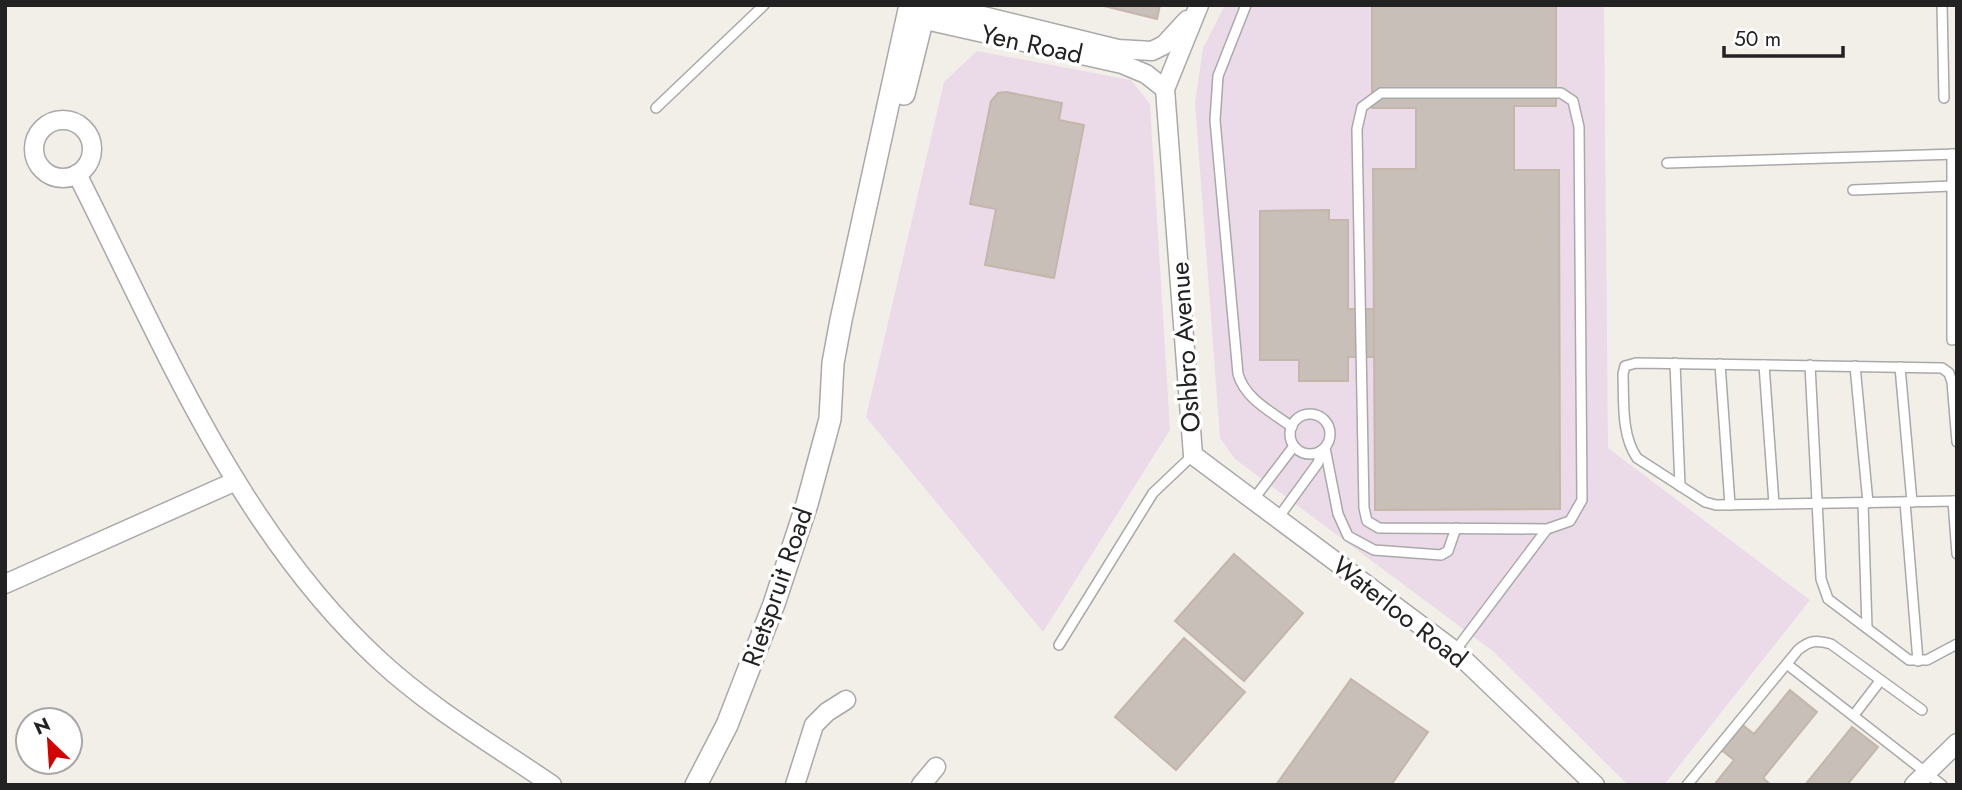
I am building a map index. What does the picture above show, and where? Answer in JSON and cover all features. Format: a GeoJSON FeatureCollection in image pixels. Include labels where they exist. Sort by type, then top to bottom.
{"type":"FeatureCollection","features":[{"type":"Feature","properties":{"kind":"street","name":"Yen Road"},"geometry":{"type":"LineString","coordinates":[[939,5],[1118,49],[1152,51],[1172,37],[1197,8]]}},
{"type":"Feature","properties":{"kind":"street"},"geometry":{"type":"LineString","coordinates":[[1165,89],[1197,8]]}},
{"type":"Feature","properties":{"kind":"street","name":"Yen Road"},"geometry":{"type":"LineString","coordinates":[[913,10],[1122,64],[1146,74],[1165,89]]}},
{"type":"Feature","properties":{"kind":"street","name":"Rietspruit Road"},"geometry":{"type":"LineString","coordinates":[[696,785],[727,725],[774,604],[807,504],[830,419],[832,381],[847,345],[878,200],[913,10]]}},
{"type":"Feature","properties":{"kind":"street","name":"Oshbro Avenue"},"geometry":{"type":"LineString","coordinates":[[1165,89],[1193,454]]}},
{"type":"Feature","properties":{"kind":"street"},"geometry":{"type":"LineString","coordinates":[[77,174],[204,427],[276,543],[307,583],[341,623],[381,662],[432,703],[552,785]]}},
{"type":"Feature","properties":{"kind":"street","name":"Waterloo Road"},"geometry":{"type":"LineString","coordinates":[[1193,454],[1455,651],[1595,785]]}},
{"type":"Feature","properties":{"kind":"street"},"geometry":{"type":"LineString","coordinates":[[5,584],[236,481]]}},
{"type":"Feature","properties":{"kind":"street"},"geometry":{"type":"LineString","coordinates":[[795,785],[814,725],[827,712],[846,700]]}},
{"type":"Feature","properties":{"kind":"street"},"geometry":{"type":"LineString","coordinates":[[1921,778],[1957,743]]}},
{"type":"Feature","properties":{"kind":"street"},"geometry":{"type":"LineString","coordinates":[[921,785],[936,767]]}},
{"type":"Feature","properties":{"kind":"lane"},"geometry":{"type":"LineString","coordinates":[[656,108],[764,5]]}},
{"type":"Feature","properties":{"kind":"lane"},"geometry":{"type":"LineString","coordinates":[[1246,5],[1218,76],[1215,120],[1238,374],[1248,394],[1292,427]]}},
{"type":"Feature","properties":{"kind":"lane"},"geometry":{"type":"LineString","coordinates":[[1942,5],[1944,99]]}},
{"type":"Feature","properties":{"kind":"lane"},"geometry":{"type":"LineString","coordinates":[[1381,93],[1561,93],[1573,101],[1579,127],[1582,500],[1570,521],[1547,529],[1379,528],[1367,521],[1364,508],[1357,128],[1362,107],[1381,93]]}},
{"type":"Feature","properties":{"kind":"lane"},"geometry":{"type":"LineString","coordinates":[[1667,163],[1954,154],[1952,340]]}},
{"type":"Feature","properties":{"kind":"lane"},"geometry":{"type":"LineString","coordinates":[[1853,190],[1952,186]]}},
{"type":"Feature","properties":{"kind":"lane"},"geometry":{"type":"LineString","coordinates":[[1957,442],[1949,373],[1942,368],[1636,363],[1625,366],[1623,374],[1630,449],[1637,458],[1705,502],[1730,505],[1955,501],[1957,554]]}},
{"type":"Feature","properties":{"kind":"lane"},"geometry":{"type":"LineString","coordinates":[[1675,363],[1680,486]]}},
{"type":"Feature","properties":{"kind":"lane"},"geometry":{"type":"LineString","coordinates":[[1720,364],[1730,505]]}},
{"type":"Feature","properties":{"kind":"lane"},"geometry":{"type":"LineString","coordinates":[[1764,365],[1774,504]]}},
{"type":"Feature","properties":{"kind":"lane"},"geometry":{"type":"LineString","coordinates":[[1810,365],[1821,579],[1828,599],[1909,660],[1927,660],[1957,644]]}},
{"type":"Feature","properties":{"kind":"lane"},"geometry":{"type":"LineString","coordinates":[[1855,366],[1865,503],[1867,628]]}},
{"type":"Feature","properties":{"kind":"lane"},"geometry":{"type":"LineString","coordinates":[[1900,367],[1918,661]]}},
{"type":"Feature","properties":{"kind":"lane"},"geometry":{"type":"LineString","coordinates":[[1278,518],[1318,463],[1328,442],[1328,424],[1318,416],[1306,415],[1295,421],[1291,440],[1298,450],[1310,454],[1323,449]]}},
{"type":"Feature","properties":{"kind":"lane"},"geometry":{"type":"LineString","coordinates":[[1253,500],[1294,446]]}},
{"type":"Feature","properties":{"kind":"lane"},"geometry":{"type":"LineString","coordinates":[[1323,449],[1342,526],[1354,541],[1374,550],[1441,555],[1448,551],[1456,528]]}},
{"type":"Feature","properties":{"kind":"lane","name":"Oshbro Avenue"},"geometry":{"type":"LineString","coordinates":[[1059,645],[1153,493],[1193,454]]}},
{"type":"Feature","properties":{"kind":"lane"},"geometry":{"type":"LineString","coordinates":[[1455,651],[1547,529]]}},
{"type":"Feature","properties":{"kind":"lane"},"geometry":{"type":"LineString","coordinates":[[1687,785],[1806,643],[1816,640],[1831,644],[1922,710]]}},
{"type":"Feature","properties":{"kind":"lane"},"geometry":{"type":"LineString","coordinates":[[1788,664],[1854,715],[1921,778],[1942,785]]}},
{"type":"Feature","properties":{"kind":"lane"},"geometry":{"type":"LineString","coordinates":[[1854,715],[1880,681]]}},
{"type":"Feature","properties":{"kind":"shaded area"},"geometry":{"type":"Polygon","coordinates":[[[1225,5],[1604,5],[1608,448],[1810,600],[1664,785],[1628,785],[1494,652],[1235,459],[1220,438],[1195,103],[1203,48],[1225,5]]]}},
{"type":"Feature","properties":{"kind":"shaded area"},"geometry":{"type":"Polygon","coordinates":[[[977,51],[1131,80],[1150,104],[1170,430],[1043,632],[866,417],[944,82],[977,51]]]}},
{"type":"Feature","properties":{"kind":"building"},"geometry":{"type":"Polygon","coordinates":[[[1100,5],[1160,5],[1157,19],[1100,5]]]}},
{"type":"Feature","properties":{"kind":"building"},"geometry":{"type":"Polygon","coordinates":[[[1372,5],[1556,5],[1556,106],[1514,106],[1514,170],[1559,170],[1560,509],[1375,510],[1373,169],[1416,169],[1416,108],[1372,108],[1372,5]]]}},
{"type":"Feature","properties":{"kind":"building"},"geometry":{"type":"Polygon","coordinates":[[[1006,92],[1062,103],[1059,120],[1084,125],[1054,278],[985,265],[996,209],[970,204],[991,101],[998,93],[1006,92]]]}},
{"type":"Feature","properties":{"kind":"building"},"geometry":{"type":"Polygon","coordinates":[[[1329,210],[1329,220],[1348,220],[1348,309],[1374,309],[1374,357],[1348,357],[1348,381],[1299,381],[1299,360],[1260,360],[1260,211],[1329,210]]]}},
{"type":"Feature","properties":{"kind":"building"},"geometry":{"type":"Polygon","coordinates":[[[1234,554],[1303,613],[1244,681],[1175,621],[1234,554]]]}},
{"type":"Feature","properties":{"kind":"building"},"geometry":{"type":"Polygon","coordinates":[[[1184,638],[1245,692],[1176,770],[1115,717],[1184,638]]]}},
{"type":"Feature","properties":{"kind":"building"},"geometry":{"type":"Polygon","coordinates":[[[1351,679],[1428,732],[1391,785],[1276,785],[1351,679]]]}},
{"type":"Feature","properties":{"kind":"building"},"geometry":{"type":"Polygon","coordinates":[[[1790,690],[1817,712],[1763,778],[1771,785],[1714,785],[1734,760],[1719,748],[1740,723],[1754,734],[1790,690]]]}},
{"type":"Feature","properties":{"kind":"building"},"geometry":{"type":"Polygon","coordinates":[[[1852,727],[1878,747],[1847,785],[1805,785],[1852,727]]]}}]}
